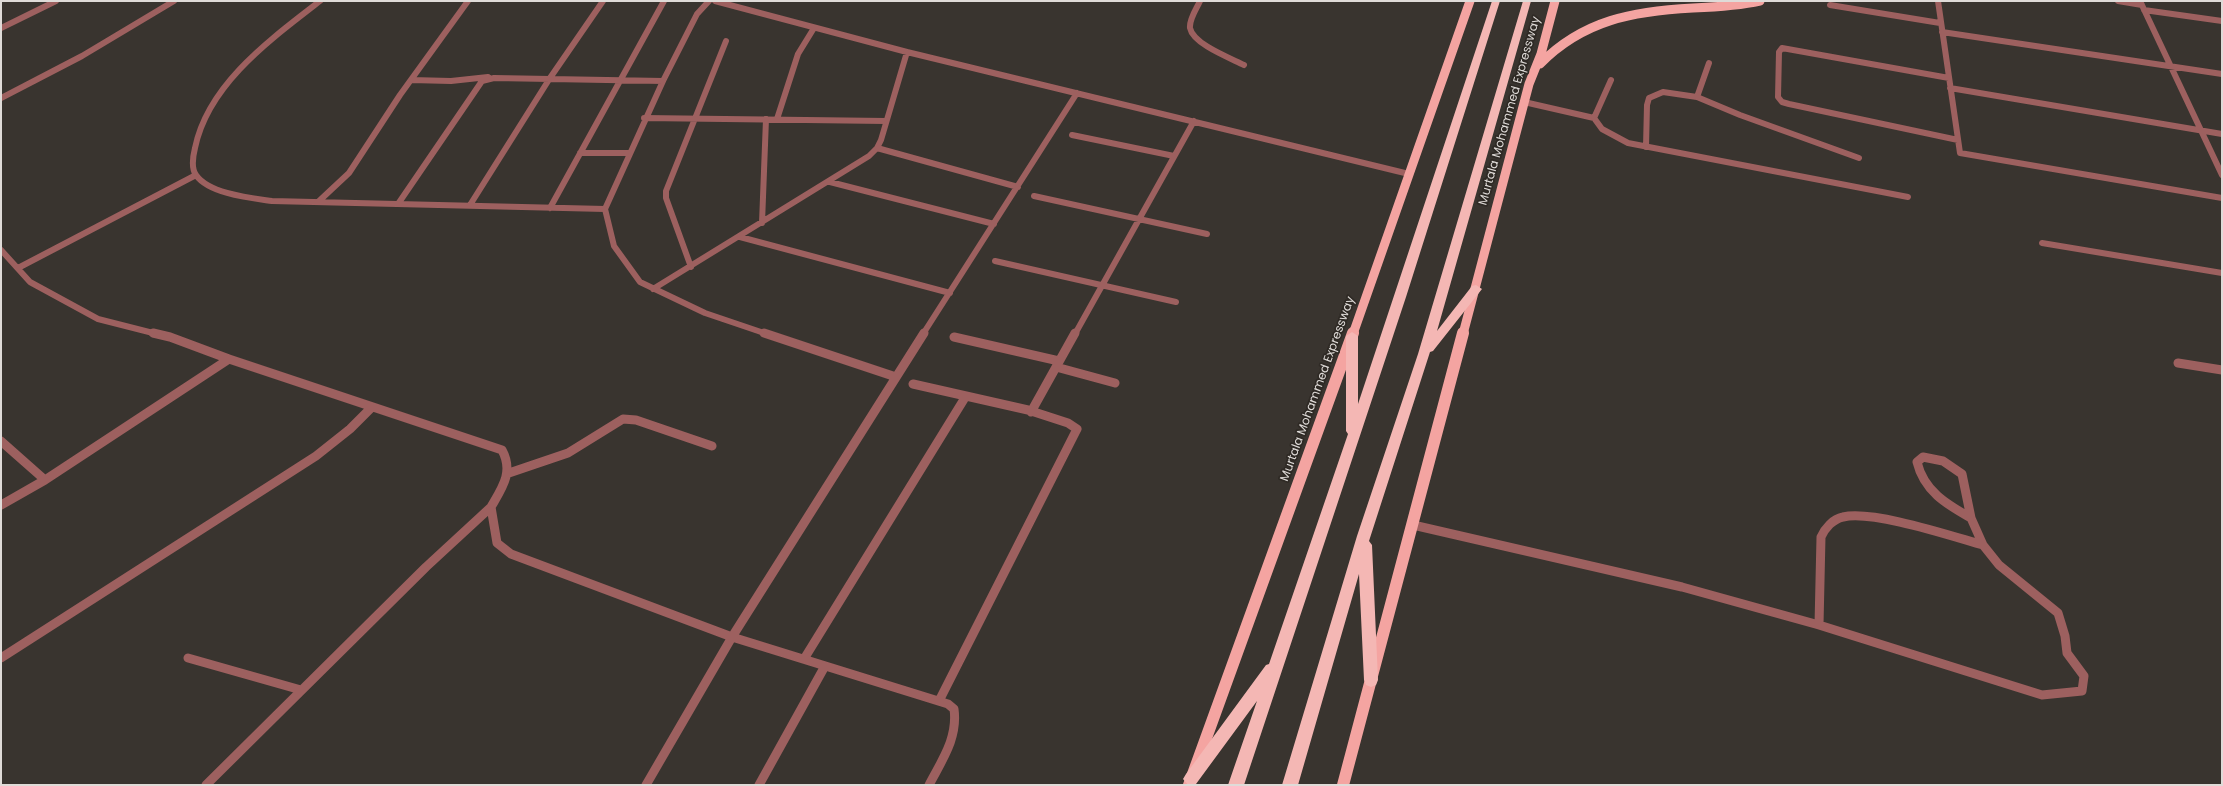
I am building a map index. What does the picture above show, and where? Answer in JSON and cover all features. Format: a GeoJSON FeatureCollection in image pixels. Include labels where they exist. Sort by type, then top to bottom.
{"type":"FeatureCollection","features":[{"type":"Feature","properties":{"kind":"highway"},"geometry":{"type":"LineString","coordinates":[[1236,785],[1352,442],[1496,1]]}},
{"type":"Feature","properties":{"kind":"highway","name":"Murtala Mohammed Expressway"},"geometry":{"type":"LineString","coordinates":[[1290,785],[1364,536],[1424,354],[1527,1]]}},
{"type":"Feature","properties":{"kind":"highway","name":"Murtala Mohammed Expressway"},"geometry":{"type":"LineString","coordinates":[[1342,785],[1476,289],[1524,102],[1529,84],[1541,54],[1555,1]]}},
{"type":"Feature","properties":{"kind":"highway"},"geometry":{"type":"LineString","coordinates":[[1529,84],[1540,64],[1549,53],[1575,34],[1591,27],[1648,12],[1733,7],[1760,1]]}},
{"type":"Feature","properties":{"kind":"highway","name":"Murtala Mohammed Expressway"},"geometry":{"type":"LineString","coordinates":[[1190,782],[1352,336],[1468,4]]}},
{"type":"Feature","properties":{"kind":"highway"},"geometry":{"type":"LineString","coordinates":[[1424,354],[1476,289]]}},
{"type":"Feature","properties":{"kind":"highway"},"geometry":{"type":"LineString","coordinates":[[1352,336],[1352,442]]}},
{"type":"Feature","properties":{"kind":"highway"},"geometry":{"type":"LineString","coordinates":[[1364,536],[1371,680]]}},
{"type":"Feature","properties":{"kind":"highway"},"geometry":{"type":"LineString","coordinates":[[1190,782],[1278,661]]}},
{"type":"Feature","properties":{"kind":"street"},"geometry":{"type":"LineString","coordinates":[[1,28],[56,1]]}},
{"type":"Feature","properties":{"kind":"street"},"geometry":{"type":"LineString","coordinates":[[1,98],[82,56],[174,1]]}},
{"type":"Feature","properties":{"kind":"street"},"geometry":{"type":"LineString","coordinates":[[320,1],[287,26],[257,53],[228,84],[207,114],[194,144],[192,166],[196,175],[217,189],[255,199],[605,209]]}},
{"type":"Feature","properties":{"kind":"street"},"geometry":{"type":"LineString","coordinates":[[318,202],[350,173],[411,80],[468,1]]}},
{"type":"Feature","properties":{"kind":"street"},"geometry":{"type":"LineString","coordinates":[[470,205],[550,78],[603,1]]}},
{"type":"Feature","properties":{"kind":"street"},"geometry":{"type":"LineString","coordinates":[[550,208],[664,1]]}},
{"type":"Feature","properties":{"kind":"street"},"geometry":{"type":"LineString","coordinates":[[709,1],[697,14],[644,118],[605,209],[614,246],[621,259],[640,282],[653,289],[713,316],[896,377]]}},
{"type":"Feature","properties":{"kind":"street"},"geometry":{"type":"LineString","coordinates":[[715,1],[907,52],[1077,92],[1409,174]]}},
{"type":"Feature","properties":{"kind":"street"},"geometry":{"type":"LineString","coordinates":[[1200,1],[1190,27],[1192,33],[1208,46],[1244,65]]}},
{"type":"Feature","properties":{"kind":"street"},"geometry":{"type":"LineString","coordinates":[[1938,1],[1960,152],[2222,198]]}},
{"type":"Feature","properties":{"kind":"street"},"geometry":{"type":"LineString","coordinates":[[2118,1],[2222,21]]}},
{"type":"Feature","properties":{"kind":"street"},"geometry":{"type":"LineString","coordinates":[[1830,5],[1940,23]]}},
{"type":"Feature","properties":{"kind":"street"},"geometry":{"type":"LineString","coordinates":[[2142,5],[2169,66],[2222,175]]}},
{"type":"Feature","properties":{"kind":"street"},"geometry":{"type":"LineString","coordinates":[[777,119],[798,54],[814,28]]}},
{"type":"Feature","properties":{"kind":"street"},"geometry":{"type":"LineString","coordinates":[[1942,32],[2222,74]]}},
{"type":"Feature","properties":{"kind":"street"},"geometry":{"type":"LineString","coordinates":[[691,266],[666,198],[666,191],[726,41]]}},
{"type":"Feature","properties":{"kind":"street"},"geometry":{"type":"LineString","coordinates":[[1949,78],[1782,48],[1779,52],[1778,97],[1782,102],[1789,104],[1958,140]]}},
{"type":"Feature","properties":{"kind":"street"},"geometry":{"type":"LineString","coordinates":[[653,289],[830,182],[869,156],[877,148],[907,52]]}},
{"type":"Feature","properties":{"kind":"street"},"geometry":{"type":"LineString","coordinates":[[1697,97],[1709,63]]}},
{"type":"Feature","properties":{"kind":"street"},"geometry":{"type":"LineString","coordinates":[[411,80],[451,80],[482,76],[494,78],[663,81]]}},
{"type":"Feature","properties":{"kind":"street"},"geometry":{"type":"LineString","coordinates":[[398,204],[480,83],[494,78]]}},
{"type":"Feature","properties":{"kind":"street"},"geometry":{"type":"LineString","coordinates":[[1594,118],[1611,80]]}},
{"type":"Feature","properties":{"kind":"street"},"geometry":{"type":"LineString","coordinates":[[1950,88],[2222,134]]}},
{"type":"Feature","properties":{"kind":"street"},"geometry":{"type":"LineString","coordinates":[[646,785],[732,637],[1077,92]]}},
{"type":"Feature","properties":{"kind":"street"},"geometry":{"type":"LineString","coordinates":[[1646,147],[1647,105],[1649,98],[1663,92],[1679,93],[1697,97],[1748,118],[1859,158]]}},
{"type":"Feature","properties":{"kind":"street"},"geometry":{"type":"LineString","coordinates":[[1524,102],[1594,118],[1602,128],[1614,136],[1646,147],[1701,155],[1908,197]]}},
{"type":"Feature","properties":{"kind":"street"},"geometry":{"type":"LineString","coordinates":[[644,118],[886,121]]}},
{"type":"Feature","properties":{"kind":"street"},"geometry":{"type":"LineString","coordinates":[[762,223],[766,119]]}},
{"type":"Feature","properties":{"kind":"street"},"geometry":{"type":"LineString","coordinates":[[1031,412],[1194,121]]}},
{"type":"Feature","properties":{"kind":"street"},"geometry":{"type":"LineString","coordinates":[[1072,135],[1174,156]]}},
{"type":"Feature","properties":{"kind":"street"},"geometry":{"type":"LineString","coordinates":[[877,148],[1018,186]]}},
{"type":"Feature","properties":{"kind":"street"},"geometry":{"type":"LineString","coordinates":[[580,153],[629,153]]}},
{"type":"Feature","properties":{"kind":"street"},"geometry":{"type":"LineString","coordinates":[[18,268],[196,175]]}},
{"type":"Feature","properties":{"kind":"street"},"geometry":{"type":"LineString","coordinates":[[830,182],[994,224]]}},
{"type":"Feature","properties":{"kind":"street"},"geometry":{"type":"LineString","coordinates":[[1034,196],[1207,234]]}},
{"type":"Feature","properties":{"kind":"street"},"geometry":{"type":"LineString","coordinates":[[740,237],[950,293]]}},
{"type":"Feature","properties":{"kind":"street"},"geometry":{"type":"LineString","coordinates":[[2042,243],[2222,273]]}},
{"type":"Feature","properties":{"kind":"street"},"geometry":{"type":"LineString","coordinates":[[1,250],[6,258],[18,268],[30,282],[98,319],[170,337],[229,359],[502,450],[509,460],[509,472],[491,507],[426,567],[206,785]]}},
{"type":"Feature","properties":{"kind":"street"},"geometry":{"type":"LineString","coordinates":[[995,261],[1176,302]]}},
{"type":"Feature","properties":{"kind":"street"},"geometry":{"type":"LineString","coordinates":[[954,337],[1058,364],[1115,382]]}},
{"type":"Feature","properties":{"kind":"street"},"geometry":{"type":"LineString","coordinates":[[1,505],[45,480],[229,359]]}},
{"type":"Feature","properties":{"kind":"street"},"geometry":{"type":"LineString","coordinates":[[2178,363],[2222,370]]}},
{"type":"Feature","properties":{"kind":"street"},"geometry":{"type":"LineString","coordinates":[[913,384],[1031,412],[1075,426],[1077,429],[1076,434],[939,701]]}},
{"type":"Feature","properties":{"kind":"street"},"geometry":{"type":"LineString","coordinates":[[804,659],[966,396]]}},
{"type":"Feature","properties":{"kind":"street"},"geometry":{"type":"LineString","coordinates":[[1,658],[310,460],[350,429],[372,407]]}},
{"type":"Feature","properties":{"kind":"street"},"geometry":{"type":"LineString","coordinates":[[509,472],[568,453],[623,419],[636,420],[712,446]]}},
{"type":"Feature","properties":{"kind":"street"},"geometry":{"type":"LineString","coordinates":[[1,442],[45,480]]}},
{"type":"Feature","properties":{"kind":"street"},"geometry":{"type":"LineString","coordinates":[[1413,525],[1682,587],[1819,625],[2042,695],[2082,691],[2084,676],[2067,653],[2065,636],[2058,613],[1999,565],[1983,545],[1971,518],[1962,474],[1943,461],[1923,457],[1917,462],[1919,476],[1937,498],[1971,518]]}},
{"type":"Feature","properties":{"kind":"street"},"geometry":{"type":"LineString","coordinates":[[491,507],[497,543],[511,554],[732,637],[939,701],[954,709],[957,720],[955,736],[929,785]]}},
{"type":"Feature","properties":{"kind":"street"},"geometry":{"type":"LineString","coordinates":[[1819,625],[1821,537],[1824,530],[1835,520],[1844,517],[1870,517],[1983,545]]}},
{"type":"Feature","properties":{"kind":"street"},"geometry":{"type":"LineString","coordinates":[[188,658],[301,690]]}},
{"type":"Feature","properties":{"kind":"street"},"geometry":{"type":"LineString","coordinates":[[759,785],[825,666]]}}]}
